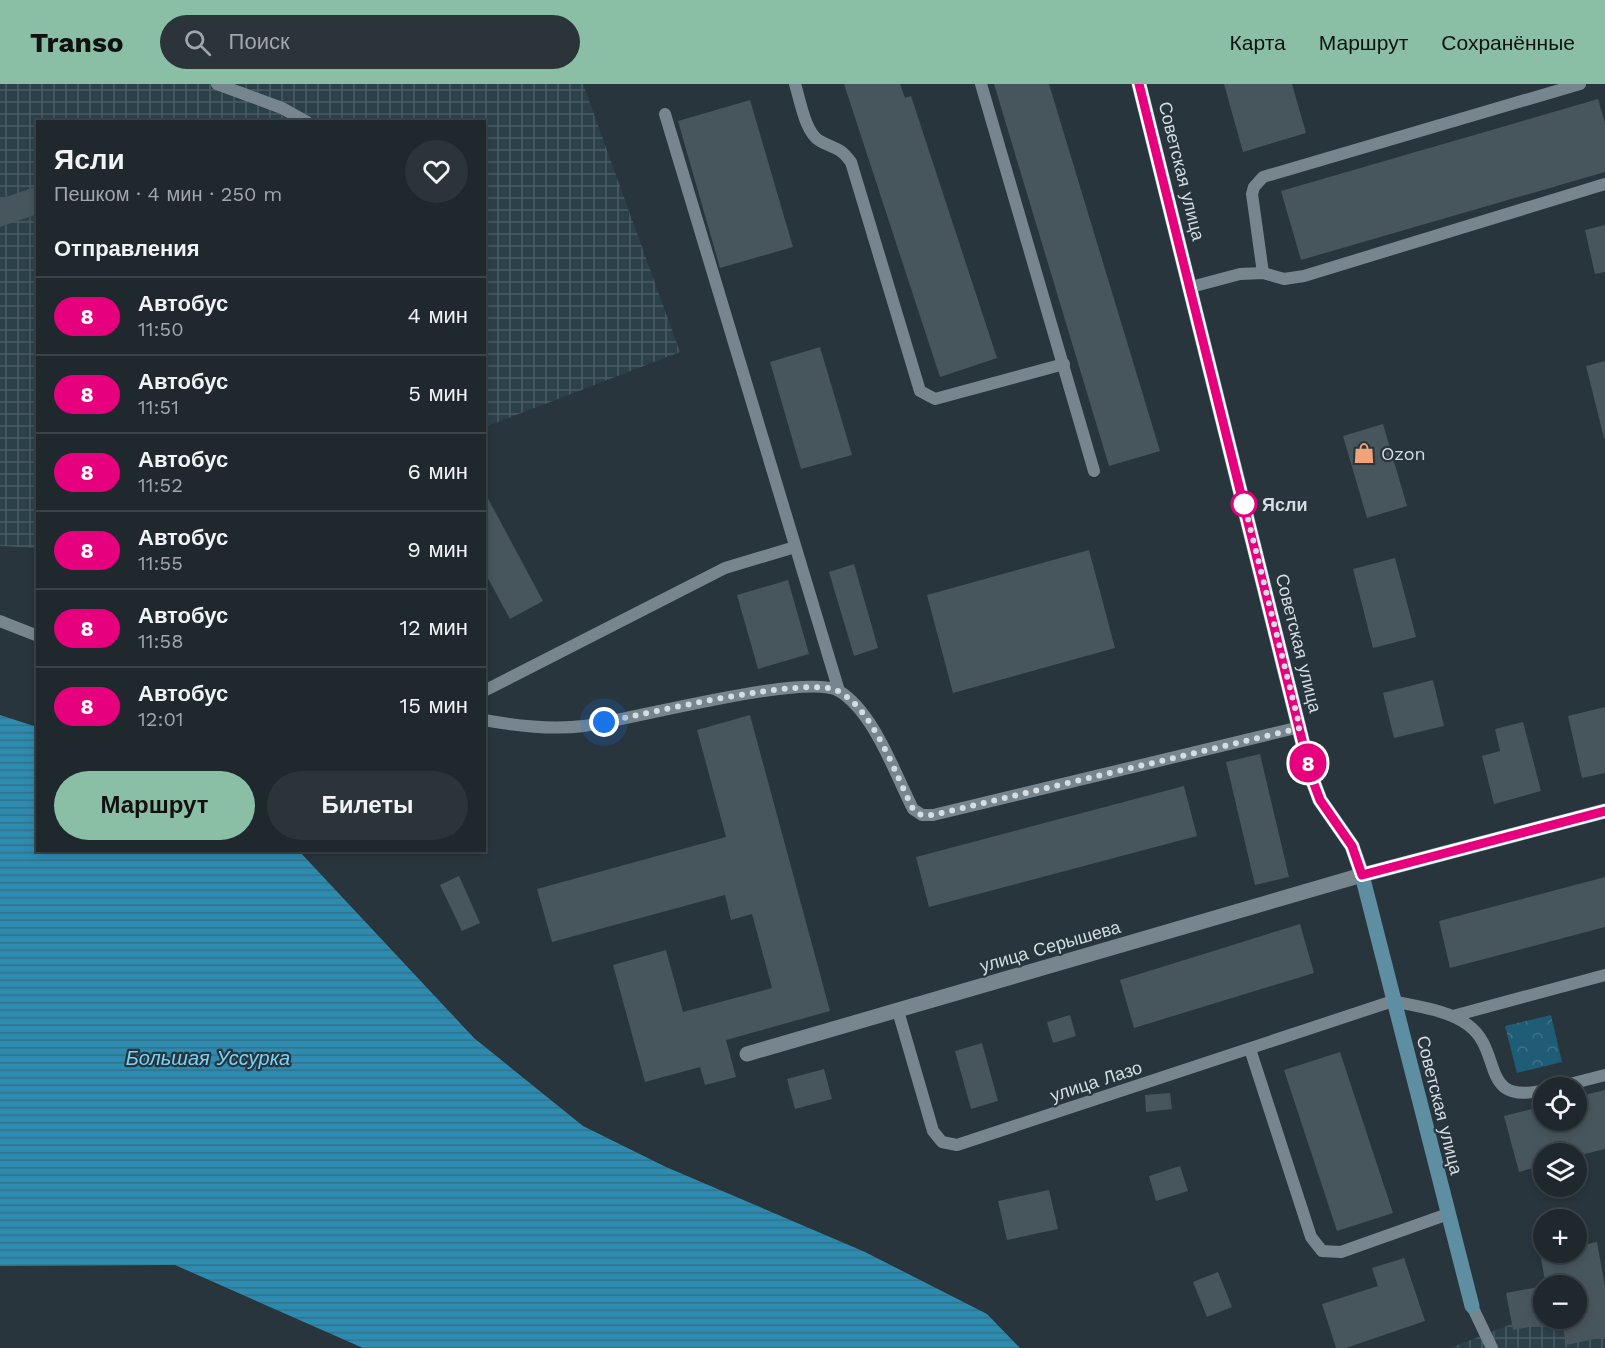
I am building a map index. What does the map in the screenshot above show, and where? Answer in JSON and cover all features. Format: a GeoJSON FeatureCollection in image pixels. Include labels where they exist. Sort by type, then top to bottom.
{"type":"FeatureCollection","features":[{"type":"Feature","properties":{"kind":"main road","name":"Советская улица"},"geometry":{"type":"LineString","coordinates":[[1139,84],[1300,728],[1320,800],[1352,846],[1362,875],[1472,1306]]}},
{"type":"Feature","properties":{"kind":"main road"},"geometry":{"type":"LineString","coordinates":[[1362,875],[1605,811]]}},
{"type":"Feature","properties":{"kind":"street","name":"улица Серышева"},"geometry":{"type":"LineString","coordinates":[[747,1053],[1362,875]]}},
{"type":"Feature","properties":{"kind":"lane"},"geometry":{"type":"LineString","coordinates":[[217,84],[282,108],[304,120]]}},
{"type":"Feature","properties":{"kind":"lane"},"geometry":{"type":"LineString","coordinates":[[795,84],[810,128],[818,140],[841,148],[850,162],[920,391],[935,399],[1064,364]]}},
{"type":"Feature","properties":{"kind":"lane"},"geometry":{"type":"LineString","coordinates":[[981,84],[1094,471]]}},
{"type":"Feature","properties":{"kind":"lane"},"geometry":{"type":"LineString","coordinates":[[1263,273],[1252,194],[1254,187],[1263,177],[1580,84]]}},
{"type":"Feature","properties":{"kind":"lane"},"geometry":{"type":"LineString","coordinates":[[665,114],[839,691]]}},
{"type":"Feature","properties":{"kind":"lane"},"geometry":{"type":"LineString","coordinates":[[1191,287],[1240,274],[1263,273],[1284,279],[1304,276],[1605,184]]}},
{"type":"Feature","properties":{"kind":"lane"},"geometry":{"type":"LineString","coordinates":[[486,690],[725,568],[795,547]]}},
{"type":"Feature","properties":{"kind":"lane"},"geometry":{"type":"LineString","coordinates":[[0,621],[36,635]]}},
{"type":"Feature","properties":{"kind":"lane"},"geometry":{"type":"LineString","coordinates":[[486,720],[529,727],[583,726],[802,686],[823,686],[839,691],[862,712],[913,809],[921,815],[933,815],[1300,728]]}},
{"type":"Feature","properties":{"kind":"lane"},"geometry":{"type":"LineString","coordinates":[[1453,1016],[1605,975]]}},
{"type":"Feature","properties":{"kind":"lane"},"geometry":{"type":"LineString","coordinates":[[1393,1001],[1453,1016],[1479,1036],[1499,1084],[1511,1093],[1533,1093]]}},
{"type":"Feature","properties":{"kind":"lane","name":"улица Лазо"},"geometry":{"type":"LineString","coordinates":[[898,1011],[933,1131],[942,1142],[957,1145],[1393,1001]]}},
{"type":"Feature","properties":{"kind":"lane"},"geometry":{"type":"LineString","coordinates":[[1250,1049],[1311,1237],[1323,1251],[1341,1252],[1448,1214]]}},
{"type":"Feature","properties":{"kind":"lane"},"geometry":{"type":"LineString","coordinates":[[1587,1080],[1605,1075]]}},
{"type":"Feature","properties":{"kind":"lane"},"geometry":{"type":"LineString","coordinates":[[1472,1306],[1492,1348]]}},
{"type":"Feature","properties":{"kind":"shaded area"},"geometry":{"type":"Polygon","coordinates":[[[0,84],[583,84],[680,352],[486,427],[486,120],[36,120],[36,548],[0,546],[0,84]]]}},
{"type":"Feature","properties":{"kind":"shaded area"},"geometry":{"type":"Polygon","coordinates":[[[1605,1288],[1605,1348],[1450,1348],[1533,1316],[1533,1329],[1587,1329],[1587,1307],[1605,1288]]]}},
{"type":"Feature","properties":{"kind":"green space"},"geometry":{"type":"Polygon","coordinates":[[[1551,1015],[1562,1062],[1517,1073],[1505,1026],[1551,1015]]]}},
{"type":"Feature","properties":{"kind":"water","name":"Большая Уссурка"},"geometry":{"type":"Polygon","coordinates":[[[0,715],[36,727],[36,852],[300,852],[474,1038],[583,1126],[666,1167],[865,1252],[987,1314],[1020,1348],[363,1348],[175,1265],[0,1266],[0,715]]]}},
{"type":"Feature","properties":{"kind":"building"},"geometry":{"type":"Polygon","coordinates":[[[844,84],[900,84],[905,98],[911,96],[997,358],[940,377],[844,84]]]}},
{"type":"Feature","properties":{"kind":"building"},"geometry":{"type":"Polygon","coordinates":[[[994,84],[1049,84],[1160,451],[1109,466],[994,84]]]}},
{"type":"Feature","properties":{"kind":"building"},"geometry":{"type":"Polygon","coordinates":[[[1224,84],[1292,84],[1306,133],[1243,152],[1224,84]]]}},
{"type":"Feature","properties":{"kind":"building"},"geometry":{"type":"Polygon","coordinates":[[[1598,99],[1605,123],[1605,172],[1301,260],[1281,191],[1598,99]]]}},
{"type":"Feature","properties":{"kind":"building"},"geometry":{"type":"Polygon","coordinates":[[[750,100],[793,247],[720,268],[678,121],[750,100]]]}},
{"type":"Feature","properties":{"kind":"building"},"geometry":{"type":"Polygon","coordinates":[[[36,187],[36,215],[0,227],[0,199],[36,187]]]}},
{"type":"Feature","properties":{"kind":"building"},"geometry":{"type":"Polygon","coordinates":[[[1605,225],[1605,272],[1595,274],[1585,230],[1605,225]]]}},
{"type":"Feature","properties":{"kind":"building"},"geometry":{"type":"Polygon","coordinates":[[[820,347],[852,455],[801,469],[770,362],[820,347]]]}},
{"type":"Feature","properties":{"kind":"building"},"geometry":{"type":"Polygon","coordinates":[[[1605,361],[1605,438],[1604,438],[1586,366],[1605,361]]]}},
{"type":"Feature","properties":{"kind":"building"},"geometry":{"type":"Polygon","coordinates":[[[1383,424],[1407,506],[1367,518],[1343,436],[1383,424]]]}},
{"type":"Feature","properties":{"kind":"building"},"geometry":{"type":"Polygon","coordinates":[[[486,495],[543,601],[510,619],[486,575],[486,495]]]}},
{"type":"Feature","properties":{"kind":"building"},"geometry":{"type":"Polygon","coordinates":[[[1089,550],[1115,648],[953,693],[927,595],[1089,550]]]}},
{"type":"Feature","properties":{"kind":"building"},"geometry":{"type":"Polygon","coordinates":[[[1395,558],[1416,637],[1373,648],[1353,569],[1395,558]]]}},
{"type":"Feature","properties":{"kind":"building"},"geometry":{"type":"Polygon","coordinates":[[[854,564],[878,648],[854,656],[829,572],[854,564]]]}},
{"type":"Feature","properties":{"kind":"building"},"geometry":{"type":"Polygon","coordinates":[[[788,580],[809,654],[758,669],[737,595],[788,580]]]}},
{"type":"Feature","properties":{"kind":"building"},"geometry":{"type":"Polygon","coordinates":[[[1433,680],[1444,726],[1394,738],[1383,693],[1433,680]]]}},
{"type":"Feature","properties":{"kind":"building"},"geometry":{"type":"Polygon","coordinates":[[[1605,707],[1605,773],[1582,778],[1568,716],[1605,707]]]}},
{"type":"Feature","properties":{"kind":"building"},"geometry":{"type":"Polygon","coordinates":[[[750,715],[830,1011],[726,1040],[736,1077],[705,1085],[700,1067],[645,1082],[613,965],[666,950],[683,1012],[772,988],[752,914],[731,920],[725,895],[552,942],[537,889],[726,837],[697,730],[750,715]]]}},
{"type":"Feature","properties":{"kind":"building"},"geometry":{"type":"Polygon","coordinates":[[[1523,722],[1541,791],[1494,804],[1482,756],[1500,751],[1495,729],[1523,722]]]}},
{"type":"Feature","properties":{"kind":"building"},"geometry":{"type":"Polygon","coordinates":[[[1260,754],[1289,877],[1255,885],[1226,762],[1260,754]]]}},
{"type":"Feature","properties":{"kind":"building"},"geometry":{"type":"Polygon","coordinates":[[[1184,786],[1197,836],[929,907],[916,857],[1184,786]]]}},
{"type":"Feature","properties":{"kind":"building"},"geometry":{"type":"Polygon","coordinates":[[[459,876],[480,923],[462,931],[440,885],[459,876]]]}},
{"type":"Feature","properties":{"kind":"building"},"geometry":{"type":"Polygon","coordinates":[[[1605,877],[1605,927],[1450,968],[1439,921],[1605,877]]]}},
{"type":"Feature","properties":{"kind":"building"},"geometry":{"type":"Polygon","coordinates":[[[1300,924],[1314,973],[1134,1028],[1120,980],[1300,924]]]}},
{"type":"Feature","properties":{"kind":"building"},"geometry":{"type":"Polygon","coordinates":[[[1070,1015],[1076,1036],[1053,1043],[1047,1022],[1070,1015]]]}},
{"type":"Feature","properties":{"kind":"building"},"geometry":{"type":"Polygon","coordinates":[[[982,1043],[998,1101],[971,1109],[955,1051],[982,1043]]]}},
{"type":"Feature","properties":{"kind":"building"},"geometry":{"type":"Polygon","coordinates":[[[1340,1052],[1393,1213],[1337,1231],[1284,1070],[1340,1052]]]}},
{"type":"Feature","properties":{"kind":"building"},"geometry":{"type":"Polygon","coordinates":[[[824,1069],[832,1099],[795,1109],[787,1079],[824,1069]]]}},
{"type":"Feature","properties":{"kind":"building"},"geometry":{"type":"Polygon","coordinates":[[[1605,1090],[1605,1149],[1587,1153],[1587,1143],[1533,1143],[1533,1168],[1519,1172],[1504,1116],[1533,1109],[1533,1131],[1587,1131],[1587,1094],[1605,1090]]]}},
{"type":"Feature","properties":{"kind":"building"},"geometry":{"type":"Polygon","coordinates":[[[1170,1093],[1172,1109],[1146,1112],[1145,1095],[1170,1093]]]}},
{"type":"Feature","properties":{"kind":"building"},"geometry":{"type":"Polygon","coordinates":[[[1180,1166],[1188,1191],[1156,1201],[1149,1176],[1180,1166]]]}},
{"type":"Feature","properties":{"kind":"building"},"geometry":{"type":"Polygon","coordinates":[[[1049,1190],[1058,1229],[1007,1240],[998,1201],[1049,1190]]]}},
{"type":"Feature","properties":{"kind":"building"},"geometry":{"type":"Polygon","coordinates":[[[1597,1242],[1605,1286],[1605,1337],[1566,1345],[1563,1329],[1587,1329],[1587,1275],[1544,1275],[1542,1263],[1587,1263],[1587,1244],[1597,1242]]]}},
{"type":"Feature","properties":{"kind":"building"},"geometry":{"type":"Polygon","coordinates":[[[1404,1258],[1425,1321],[1346,1348],[1336,1348],[1322,1304],[1378,1286],[1372,1268],[1404,1258]]]}},
{"type":"Feature","properties":{"kind":"building"},"geometry":{"type":"Polygon","coordinates":[[[1218,1272],[1232,1307],[1207,1317],[1193,1282],[1218,1272]]]}},
{"type":"Feature","properties":{"kind":"building"},"geometry":{"type":"Polygon","coordinates":[[[1533,1288],[1533,1326],[1513,1330],[1506,1293],[1533,1288]]]}},
{"type":"Feature","properties":{"kind":"bus line","name":"8"},"geometry":{"type":"LineString","coordinates":[[1139,84],[1311,776],[1320,800],[1352,846],[1362,875],[1605,811]]}},
{"type":"Feature","properties":{"kind":"place","name":"Ozon"},"geometry":{"type":"Point","coordinates":[1364,453]}},
{"type":"Feature","properties":{"kind":"place","name":"Ясли"},"geometry":{"type":"Point","coordinates":[1244,504]}},
{"type":"Feature","properties":{"kind":"route"},"geometry":{"type":"LineString","coordinates":[[604,722],[760,692],[802,686],[823,686],[839,691],[862,712],[913,809],[921,815],[933,815],[1300,728],[1242,495],[1244,504]]}}]}
